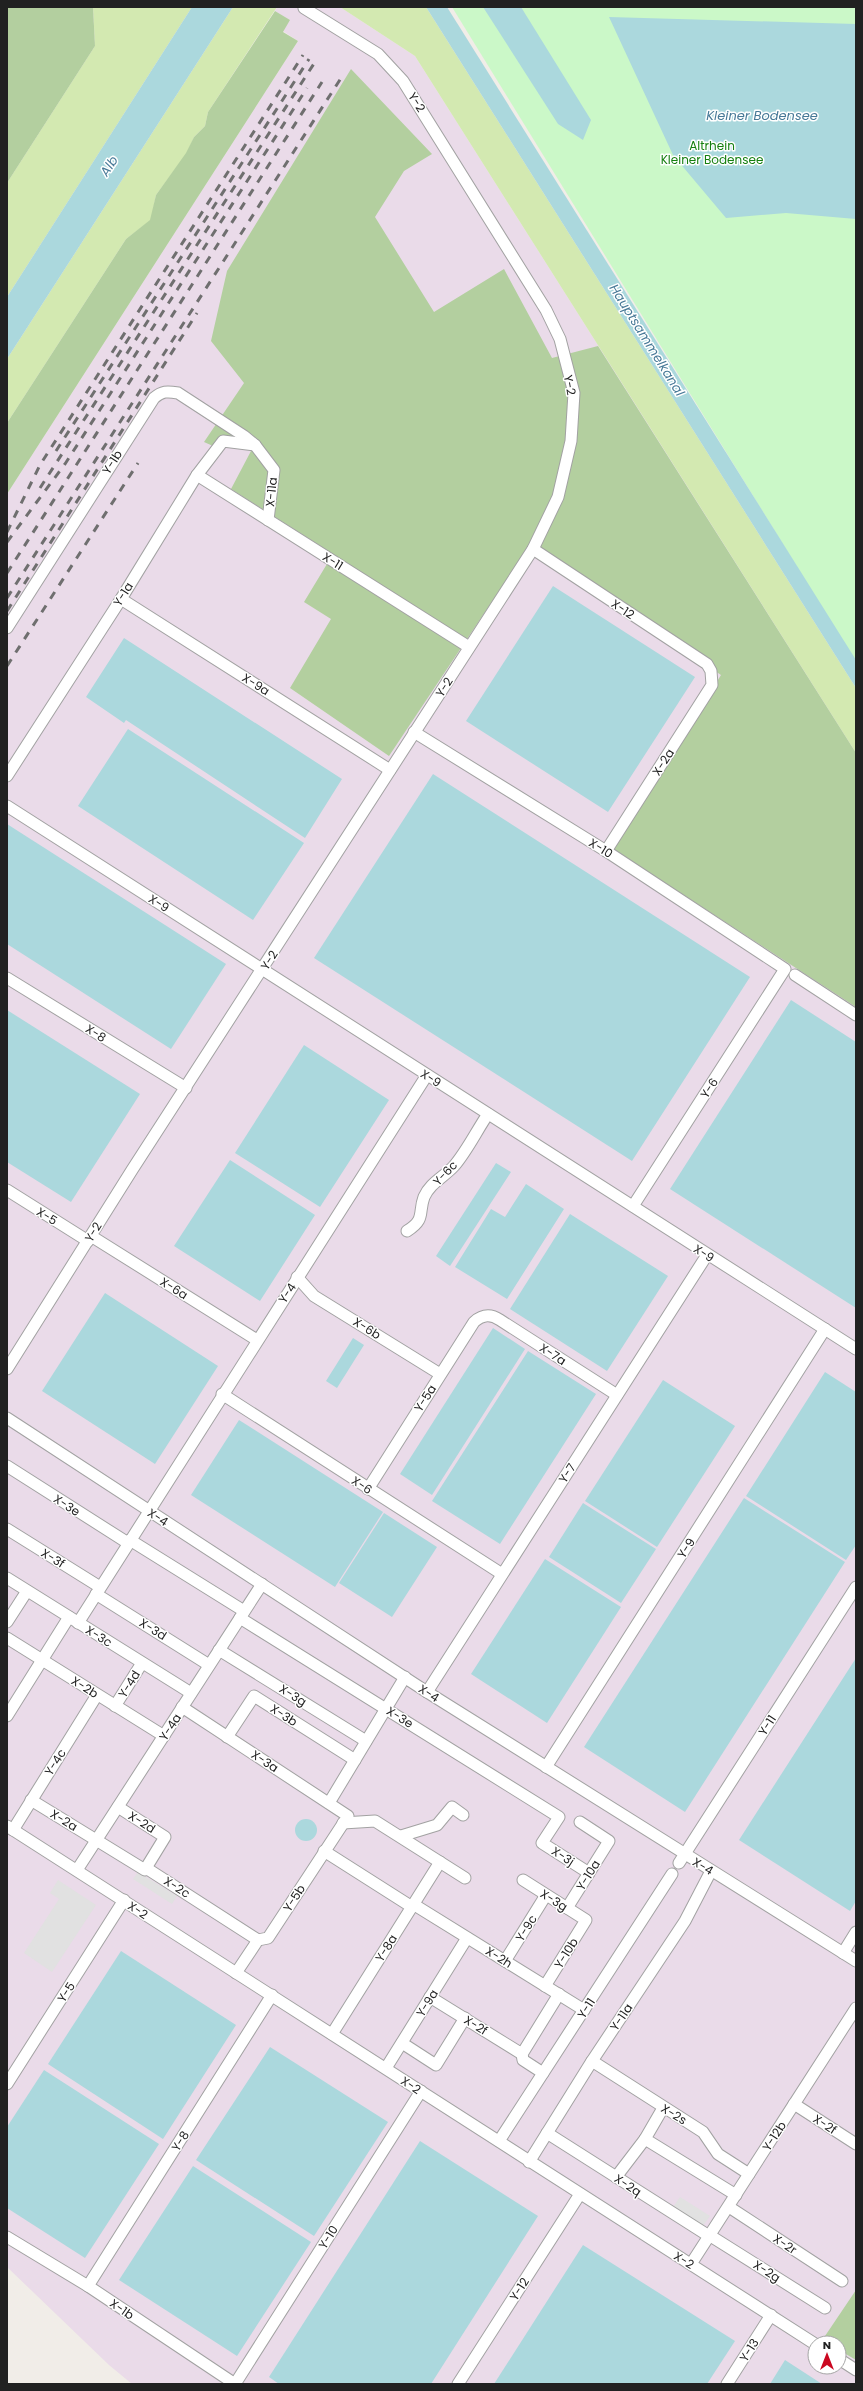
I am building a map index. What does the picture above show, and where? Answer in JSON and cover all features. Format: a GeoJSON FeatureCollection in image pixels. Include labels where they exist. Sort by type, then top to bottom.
{"type":"FeatureCollection","features":[{"type":"Feature","properties":{"kind":"street","name":"Y-2"},"geometry":{"type":"LineString","coordinates":[[7,1369],[414,732],[533,549],[558,497],[571,441],[574,393],[560,339],[546,310],[403,81],[378,54],[304,8]]}},
{"type":"Feature","properties":{"kind":"street","name":"Y-1b"},"geometry":{"type":"LineString","coordinates":[[7,628],[91,493],[154,398],[160,393],[178,393],[255,445]]}},
{"type":"Feature","properties":{"kind":"street","name":"Y-1a"},"geometry":{"type":"LineString","coordinates":[[7,776],[121,599],[197,475],[222,441],[255,445]]}},
{"type":"Feature","properties":{"kind":"street","name":"X-11a"},"geometry":{"type":"LineString","coordinates":[[255,445],[274,470],[268,520]]}},
{"type":"Feature","properties":{"kind":"street","name":"X-11"},"geometry":{"type":"LineString","coordinates":[[197,475],[469,647]]}},
{"type":"Feature","properties":{"kind":"street","name":"X-12"},"geometry":{"type":"LineString","coordinates":[[533,549],[707,664],[711,671]]}},
{"type":"Feature","properties":{"kind":"street","name":"X-9a"},"geometry":{"type":"LineString","coordinates":[[121,599],[390,770]]}},
{"type":"Feature","properties":{"kind":"street","name":"X-2a"},"geometry":{"type":"LineString","coordinates":[[606,851],[712,685],[711,671]]}},
{"type":"Feature","properties":{"kind":"street","name":"X-10"},"geometry":{"type":"LineString","coordinates":[[414,732],[606,851],[785,969]]}},
{"type":"Feature","properties":{"kind":"street","name":"X-9"},"geometry":{"type":"LineString","coordinates":[[7,806],[633,1206],[706,1255],[856,1349]]}},
{"type":"Feature","properties":{"kind":"street","name":"Y-6"},"geometry":{"type":"LineString","coordinates":[[633,1206],[785,969]]}},
{"type":"Feature","properties":{"kind":"street"},"geometry":{"type":"LineString","coordinates":[[795,975],[856,1014]]}},
{"type":"Feature","properties":{"kind":"street","name":"X-8"},"geometry":{"type":"LineString","coordinates":[[7,978],[186,1088]]}},
{"type":"Feature","properties":{"kind":"street","name":"Y-4"},"geometry":{"type":"LineString","coordinates":[[148,1511],[427,1075]]}},
{"type":"Feature","properties":{"kind":"street","name":"Y-6c"},"geometry":{"type":"LineString","coordinates":[[407,1231],[415,1226],[422,1214],[424,1198],[438,1178],[454,1166],[488,1114]]}},
{"type":"Feature","properties":{"kind":"street","name":"X-5"},"geometry":{"type":"LineString","coordinates":[[7,1190],[89,1239]]}},
{"type":"Feature","properties":{"kind":"street","name":"X-6a"},"geometry":{"type":"LineString","coordinates":[[89,1239],[256,1340]]}},
{"type":"Feature","properties":{"kind":"street","name":"Y-7"},"geometry":{"type":"LineString","coordinates":[[427,1692],[706,1255]]}},
{"type":"Feature","properties":{"kind":"street","name":"X-6b"},"geometry":{"type":"LineString","coordinates":[[298,1277],[314,1296],[440,1374]]}},
{"type":"Feature","properties":{"kind":"street","name":"X-7a"},"geometry":{"type":"LineString","coordinates":[[489,1315],[500,1320],[617,1395]]}},
{"type":"Feature","properties":{"kind":"street","name":"Y-5a"},"geometry":{"type":"LineString","coordinates":[[368,1488],[474,1322],[483,1316],[489,1315]]}},
{"type":"Feature","properties":{"kind":"street","name":"Y-9"},"geometry":{"type":"LineString","coordinates":[[546,1767],[825,1329]]}},
{"type":"Feature","properties":{"kind":"street","name":"X-6"},"geometry":{"type":"LineString","coordinates":[[222,1394],[502,1574]]}},
{"type":"Feature","properties":{"kind":"street","name":"X-4"},"geometry":{"type":"LineString","coordinates":[[7,1418],[405,1678],[546,1767],[681,1859],[711,1871],[856,1961]]}},
{"type":"Feature","properties":{"kind":"street","name":"X-3e"},"geometry":{"type":"LineString","coordinates":[[7,1466],[242,1614],[386,1709],[559,1816]]}},
{"type":"Feature","properties":{"kind":"street"},"geometry":{"type":"LineString","coordinates":[[7,1716],[42,1660],[98,1591],[148,1511]]}},
{"type":"Feature","properties":{"kind":"street","name":"X-3f"},"geometry":{"type":"LineString","coordinates":[[7,1529],[98,1591]]}},
{"type":"Feature","properties":{"kind":"street","name":"X-3c"},"geometry":{"type":"LineString","coordinates":[[7,1578],[191,1694]]}},
{"type":"Feature","properties":{"kind":"street","name":"Y-4a"},"geometry":{"type":"LineString","coordinates":[[77,1870],[262,1584]]}},
{"type":"Feature","properties":{"kind":"street","name":"Y-11"},"geometry":{"type":"LineString","coordinates":[[681,1859],[856,1587]]}},
{"type":"Feature","properties":{"kind":"street"},"geometry":{"type":"LineString","coordinates":[[7,1622],[27,1591]]}},
{"type":"Feature","properties":{"kind":"street","name":"X-3d"},"geometry":{"type":"LineString","coordinates":[[98,1591],[210,1665]]}},
{"type":"Feature","properties":{"kind":"street","name":"X-2b"},"geometry":{"type":"LineString","coordinates":[[7,1638],[164,1736]]}},
{"type":"Feature","properties":{"kind":"street","name":"X-3g"},"geometry":{"type":"LineString","coordinates":[[219,1650],[366,1741]]}},
{"type":"Feature","properties":{"kind":"street","name":"Y-4d"},"geometry":{"type":"LineString","coordinates":[[115,1706],[142,1663]]}},
{"type":"Feature","properties":{"kind":"street"},"geometry":{"type":"LineString","coordinates":[[329,1803],[405,1678]]}},
{"type":"Feature","properties":{"kind":"street","name":"Y-4c"},"geometry":{"type":"LineString","coordinates":[[10,1828],[31,1800],[97,1695]]}},
{"type":"Feature","properties":{"kind":"street","name":"X-3b"},"geometry":{"type":"LineString","coordinates":[[227,1737],[254,1696],[355,1760]]}},
{"type":"Feature","properties":{"kind":"street","name":"X-3a"},"geometry":{"type":"LineString","coordinates":[[182,1707],[329,1803],[345,1819]]}},
{"type":"Feature","properties":{"kind":"street","name":"X-2a"},"geometry":{"type":"LineString","coordinates":[[31,1800],[97,1840]]}},
{"type":"Feature","properties":{"kind":"street","name":"X-2d"},"geometry":{"type":"LineString","coordinates":[[118,1807],[165,1837],[146,1868]]}},
{"type":"Feature","properties":{"kind":"street"},"geometry":{"type":"LineString","coordinates":[[401,1836],[437,1825],[452,1807],[463,1815]]}},
{"type":"Feature","properties":{"kind":"street","name":"X-3j"},"geometry":{"type":"LineString","coordinates":[[559,1816],[542,1843],[589,1873]]}},
{"type":"Feature","properties":{"kind":"street"},"geometry":{"type":"LineString","coordinates":[[345,1819],[374,1820],[465,1878]]}},
{"type":"Feature","properties":{"kind":"street","name":"Y-5b"},"geometry":{"type":"LineString","coordinates":[[236,1973],[258,1940],[268,1938],[345,1819]]}},
{"type":"Feature","properties":{"kind":"street","name":"Y-10a"},"geometry":{"type":"LineString","coordinates":[[567,1908],[609,1841],[580,1822]]}},
{"type":"Feature","properties":{"kind":"street","name":"X-2"},"geometry":{"type":"LineString","coordinates":[[10,1828],[807,2339]]}},
{"type":"Feature","properties":{"kind":"street","name":"X-2c"},"geometry":{"type":"LineString","coordinates":[[97,1840],[145,1870],[146,1868],[258,1940]]}},
{"type":"Feature","properties":{"kind":"street","name":"X-2h"},"geometry":{"type":"LineString","coordinates":[[324,1851],[584,2010]]}},
{"type":"Feature","properties":{"kind":"street","name":"Y-8a"},"geometry":{"type":"LineString","coordinates":[[332,2034],[440,1862]]}},
{"type":"Feature","properties":{"kind":"street","name":"Y-11a"},"geometry":{"type":"LineString","coordinates":[[529,2162],[592,2061],[685,1921],[711,1871]]}},
{"type":"Feature","properties":{"kind":"street","name":"Y-11"},"geometry":{"type":"LineString","coordinates":[[500,2141],[672,1874]]}},
{"type":"Feature","properties":{"kind":"street","name":"X-3g"},"geometry":{"type":"LineString","coordinates":[[523,1880],[586,1920]]}},
{"type":"Feature","properties":{"kind":"street","name":"Y-9c"},"geometry":{"type":"LineString","coordinates":[[505,1961],[546,1895]]}},
{"type":"Feature","properties":{"kind":"street","name":"Y-5"},"geometry":{"type":"LineString","coordinates":[[7,2084],[124,1900]]}},
{"type":"Feature","properties":{"kind":"street","name":"Y-10b"},"geometry":{"type":"LineString","coordinates":[[545,1986],[586,1920]]}},
{"type":"Feature","properties":{"kind":"street"},"geometry":{"type":"LineString","coordinates":[[843,1953],[856,1932]]}},
{"type":"Feature","properties":{"kind":"street","name":"Y-9a"},"geometry":{"type":"LineString","coordinates":[[386,2068],[467,1938]]}},
{"type":"Feature","properties":{"kind":"street"},"geometry":{"type":"LineString","coordinates":[[522,2054],[559,1994]]}},
{"type":"Feature","properties":{"kind":"street","name":"Y-8"},"geometry":{"type":"LineString","coordinates":[[88,2286],[272,1995]]}},
{"type":"Feature","properties":{"kind":"street","name":"X-2f"},"geometry":{"type":"LineString","coordinates":[[430,1997],[522,2054],[523,2060],[543,2073]]}},
{"type":"Feature","properties":{"kind":"street","name":"Y-12b"},"geometry":{"type":"LineString","coordinates":[[691,2264],[856,2008]]}},
{"type":"Feature","properties":{"kind":"street"},"geometry":{"type":"LineString","coordinates":[[402,2044],[436,2065],[465,2018]]}},
{"type":"Feature","properties":{"kind":"street","name":"X-2s"},"geometry":{"type":"LineString","coordinates":[[592,2061],[663,2108],[703,2132],[718,2154],[749,2174]]}},
{"type":"Feature","properties":{"kind":"street","name":"Y-10"},"geometry":{"type":"LineString","coordinates":[[235,2384],[421,2091]]}},
{"type":"Feature","properties":{"kind":"street","name":"X-2f"},"geometry":{"type":"LineString","coordinates":[[794,2104],[856,2144]]}},
{"type":"Feature","properties":{"kind":"street"},"geometry":{"type":"LineString","coordinates":[[616,2177],[645,2139],[663,2108]]}},
{"type":"Feature","properties":{"kind":"street","name":"X-2q"},"geometry":{"type":"LineString","coordinates":[[547,2132],[709,2235]]}},
{"type":"Feature","properties":{"kind":"street"},"geometry":{"type":"LineString","coordinates":[[645,2139],[736,2195]]}},
{"type":"Feature","properties":{"kind":"street","name":"Y-12"},"geometry":{"type":"LineString","coordinates":[[458,2384],[580,2194]]}},
{"type":"Feature","properties":{"kind":"street","name":"X-2r"},"geometry":{"type":"LineString","coordinates":[[729,2207],[842,2281]]}},
{"type":"Feature","properties":{"kind":"street","name":"X-2g"},"geometry":{"type":"LineString","coordinates":[[709,2235],[825,2308]]}},
{"type":"Feature","properties":{"kind":"street","name":"X-1b"},"geometry":{"type":"LineString","coordinates":[[7,2237],[88,2286],[235,2384]]}},
{"type":"Feature","properties":{"kind":"street","name":"Y-13"},"geometry":{"type":"LineString","coordinates":[[727,2384],[771,2315]]}},
{"type":"Feature","properties":{"kind":"street"},"geometry":{"type":"LineString","coordinates":[[847,2364],[856,2370]]}},
{"type":"Feature","properties":{"kind":"shaded area"},"geometry":{"type":"Polygon","coordinates":[[[277,7],[340,7],[415,56],[856,753],[856,2384],[132,2384],[109,2365],[7,2267],[7,494],[298,41],[283,31],[289,20],[275,11],[277,7]]]}},
{"type":"Feature","properties":{"kind":"shaded area"},"geometry":{"type":"Polygon","coordinates":[[[138,1872],[177,1896],[172,1904],[133,1879],[138,1872]]]}},
{"type":"Feature","properties":{"kind":"shaded area"},"geometry":{"type":"Polygon","coordinates":[[[58,1880],[96,1905],[52,1972],[24,1953],[59,1899],[50,1893],[58,1880]]]}},
{"type":"Feature","properties":{"kind":"shaded area"},"geometry":{"type":"Polygon","coordinates":[[[680,2197],[710,2216],[703,2226],[673,2207],[680,2197]]]}},
{"type":"Feature","properties":{"kind":"green space"},"geometry":{"type":"Polygon","coordinates":[[[7,7],[93,7],[95,46],[7,183],[7,7]]]}},
{"type":"Feature","properties":{"kind":"green space"},"geometry":{"type":"Polygon","coordinates":[[[93,7],[192,7],[7,297],[7,183],[95,46],[93,7]]]}},
{"type":"Feature","properties":{"kind":"green space"},"geometry":{"type":"Polygon","coordinates":[[[233,7],[277,7],[208,112],[205,126],[194,137],[187,153],[156,195],[151,220],[126,239],[7,423],[7,359],[233,7]]]}},
{"type":"Feature","properties":{"kind":"green space"},"geometry":{"type":"Polygon","coordinates":[[[340,7],[426,7],[856,688],[856,753],[415,56],[340,7]]]}},
{"type":"Feature","properties":{"kind":"green space","name":"Altrhein Kleiner Bodensee"},"geometry":{"type":"Polygon","coordinates":[[[452,7],[856,7],[856,663],[452,7]]]}},
{"type":"Feature","properties":{"kind":"green space"},"geometry":{"type":"Polygon","coordinates":[[[275,11],[290,20],[283,32],[298,41],[7,494],[7,423],[126,239],[150,220],[156,195],[186,153],[194,137],[205,126],[208,112],[275,11]]]}},
{"type":"Feature","properties":{"kind":"green space"},"geometry":{"type":"Polygon","coordinates":[[[351,69],[432,154],[404,171],[375,217],[434,312],[504,269],[552,358],[598,346],[856,753],[856,1007],[613,849],[721,675],[529,546],[389,756],[290,688],[331,619],[304,602],[333,554],[231,489],[251,451],[226,437],[213,446],[204,442],[244,383],[211,341],[227,271],[351,69]]]}},
{"type":"Feature","properties":{"kind":"green space"},"geometry":{"type":"Polygon","coordinates":[[[856,2290],[856,2360],[847,2355],[847,2335],[826,2335],[856,2290]]]}},
{"type":"Feature","properties":{"kind":"water","name":"Alb"},"geometry":{"type":"Polygon","coordinates":[[[192,7],[233,7],[7,359],[7,297],[192,7]]]}},
{"type":"Feature","properties":{"kind":"water","name":"Hauptsammelkanal"},"geometry":{"type":"Polygon","coordinates":[[[426,7],[447,7],[856,660],[856,688],[426,7]]]}},
{"type":"Feature","properties":{"kind":"water"},"geometry":{"type":"Polygon","coordinates":[[[483,7],[521,7],[591,120],[583,140],[558,124],[483,7]]]}},
{"type":"Feature","properties":{"kind":"water","name":"Kleiner Bodensee"},"geometry":{"type":"Polygon","coordinates":[[[609,17],[856,24],[856,219],[786,213],[726,218],[673,155],[609,17]]]}},
{"type":"Feature","properties":{"kind":"water"},"geometry":{"type":"Polygon","coordinates":[[[553,586],[695,677],[608,812],[466,721],[553,586]]]}},
{"type":"Feature","properties":{"kind":"water"},"geometry":{"type":"Polygon","coordinates":[[[124,638],[342,779],[305,838],[126,720],[124,723],[86,697],[124,638]]]}},
{"type":"Feature","properties":{"kind":"water"},"geometry":{"type":"Polygon","coordinates":[[[128,729],[304,843],[253,920],[78,806],[128,729]]]}},
{"type":"Feature","properties":{"kind":"water"},"geometry":{"type":"Polygon","coordinates":[[[433,774],[750,977],[632,1161],[314,958],[433,774]]]}},
{"type":"Feature","properties":{"kind":"water"},"geometry":{"type":"Polygon","coordinates":[[[7,824],[226,964],[171,1049],[7,944],[7,824]]]}},
{"type":"Feature","properties":{"kind":"water"},"geometry":{"type":"Polygon","coordinates":[[[791,1000],[856,1042],[856,1308],[670,1189],[791,1000]]]}},
{"type":"Feature","properties":{"kind":"water"},"geometry":{"type":"Polygon","coordinates":[[[7,1010],[140,1094],[71,1202],[7,1162],[7,1010]]]}},
{"type":"Feature","properties":{"kind":"water"},"geometry":{"type":"Polygon","coordinates":[[[304,1045],[389,1100],[320,1207],[235,1153],[304,1045]]]}},
{"type":"Feature","properties":{"kind":"water"},"geometry":{"type":"Polygon","coordinates":[[[230,1160],[315,1215],[260,1301],[174,1246],[230,1160]]]}},
{"type":"Feature","properties":{"kind":"water"},"geometry":{"type":"Polygon","coordinates":[[[496,1163],[511,1172],[450,1266],[436,1256],[496,1163]]]}},
{"type":"Feature","properties":{"kind":"water"},"geometry":{"type":"Polygon","coordinates":[[[526,1184],[564,1209],[507,1299],[455,1267],[491,1209],[505,1217],[526,1184]]]}},
{"type":"Feature","properties":{"kind":"water"},"geometry":{"type":"Polygon","coordinates":[[[570,1214],[668,1276],[607,1371],[510,1309],[570,1214]]]}},
{"type":"Feature","properties":{"kind":"water"},"geometry":{"type":"Polygon","coordinates":[[[105,1293],[218,1366],[155,1464],[42,1391],[105,1293]]]}},
{"type":"Feature","properties":{"kind":"water"},"geometry":{"type":"Polygon","coordinates":[[[493,1328],[525,1349],[432,1495],[400,1474],[493,1328]]]}},
{"type":"Feature","properties":{"kind":"water"},"geometry":{"type":"Polygon","coordinates":[[[353,1338],[364,1345],[337,1388],[326,1381],[353,1338]]]}},
{"type":"Feature","properties":{"kind":"water"},"geometry":{"type":"Polygon","coordinates":[[[528,1351],[596,1394],[500,1544],[432,1501],[528,1351]]]}},
{"type":"Feature","properties":{"kind":"water"},"geometry":{"type":"Polygon","coordinates":[[[825,1372],[856,1392],[856,1545],[846,1560],[746,1496],[825,1372]]]}},
{"type":"Feature","properties":{"kind":"water"},"geometry":{"type":"Polygon","coordinates":[[[663,1380],[735,1426],[657,1547],[585,1501],[663,1380]]]}},
{"type":"Feature","properties":{"kind":"water"},"geometry":{"type":"Polygon","coordinates":[[[239,1420],[383,1512],[335,1587],[191,1495],[239,1420]]]}},
{"type":"Feature","properties":{"kind":"water"},"geometry":{"type":"Polygon","coordinates":[[[744,1498],[845,1562],[685,1812],[584,1747],[744,1498]]]}},
{"type":"Feature","properties":{"kind":"water"},"geometry":{"type":"Polygon","coordinates":[[[583,1503],[656,1549],[621,1603],[549,1557],[583,1503]]]}},
{"type":"Feature","properties":{"kind":"water"},"geometry":{"type":"Polygon","coordinates":[[[384,1513],[437,1547],[392,1617],[339,1583],[384,1513]]]}},
{"type":"Feature","properties":{"kind":"water"},"geometry":{"type":"Polygon","coordinates":[[[545,1559],[621,1607],[547,1723],[471,1674],[545,1559]]]}},
{"type":"Feature","properties":{"kind":"water"},"geometry":{"type":"Polygon","coordinates":[[[856,1658],[856,1901],[850,1911],[739,1840],[856,1658]]]}},
{"type":"Feature","properties":{"kind":"water"},"geometry":{"type":"Polygon","coordinates":[[[306,1819],[314,1822],[317,1830],[314,1838],[306,1841],[298,1838],[295,1830],[298,1822],[306,1819]]]}},
{"type":"Feature","properties":{"kind":"water"},"geometry":{"type":"Polygon","coordinates":[[[121,1951],[236,2025],[163,2139],[48,2064],[121,1951]]]}},
{"type":"Feature","properties":{"kind":"water"},"geometry":{"type":"Polygon","coordinates":[[[270,2047],[388,2122],[314,2236],[196,2160],[270,2047]]]}},
{"type":"Feature","properties":{"kind":"water"},"geometry":{"type":"Polygon","coordinates":[[[44,2070],[159,2144],[85,2258],[7,2208],[7,2127],[44,2070]]]}},
{"type":"Feature","properties":{"kind":"water"},"geometry":{"type":"Polygon","coordinates":[[[420,2141],[538,2216],[431,2384],[279,2384],[269,2377],[420,2141]]]}},
{"type":"Feature","properties":{"kind":"water"},"geometry":{"type":"Polygon","coordinates":[[[193,2166],[311,2242],[237,2356],[119,2280],[193,2166]]]}},
{"type":"Feature","properties":{"kind":"water"},"geometry":{"type":"Polygon","coordinates":[[[583,2245],[735,2341],[707,2384],[494,2384],[583,2245]]]}},
{"type":"Feature","properties":{"kind":"water"},"geometry":{"type":"Polygon","coordinates":[[[785,2360],[822,2384],[770,2384],[785,2360]]]}},
{"type":"Feature","properties":{"kind":"railway"},"geometry":{"type":"LineString","coordinates":[[7,532],[40,465],[303,55]]}},
{"type":"Feature","properties":{"kind":"railway"},"geometry":{"type":"LineString","coordinates":[[56,451],[309,59]]}},
{"type":"Feature","properties":{"kind":"railway"},"geometry":{"type":"LineString","coordinates":[[40,488],[315,62]]}},
{"type":"Feature","properties":{"kind":"railway"},"geometry":{"type":"LineString","coordinates":[[7,598],[343,75]]}},
{"type":"Feature","properties":{"kind":"railway"},"geometry":{"type":"LineString","coordinates":[[7,573],[322,82]]}},
{"type":"Feature","properties":{"kind":"railway"},"geometry":{"type":"LineString","coordinates":[[7,542],[65,464],[307,88]]}},
{"type":"Feature","properties":{"kind":"railway"},"geometry":{"type":"LineString","coordinates":[[7,611],[197,313]]}},
{"type":"Feature","properties":{"kind":"railway"},"geometry":{"type":"LineString","coordinates":[[7,666],[138,463]]}}]}
